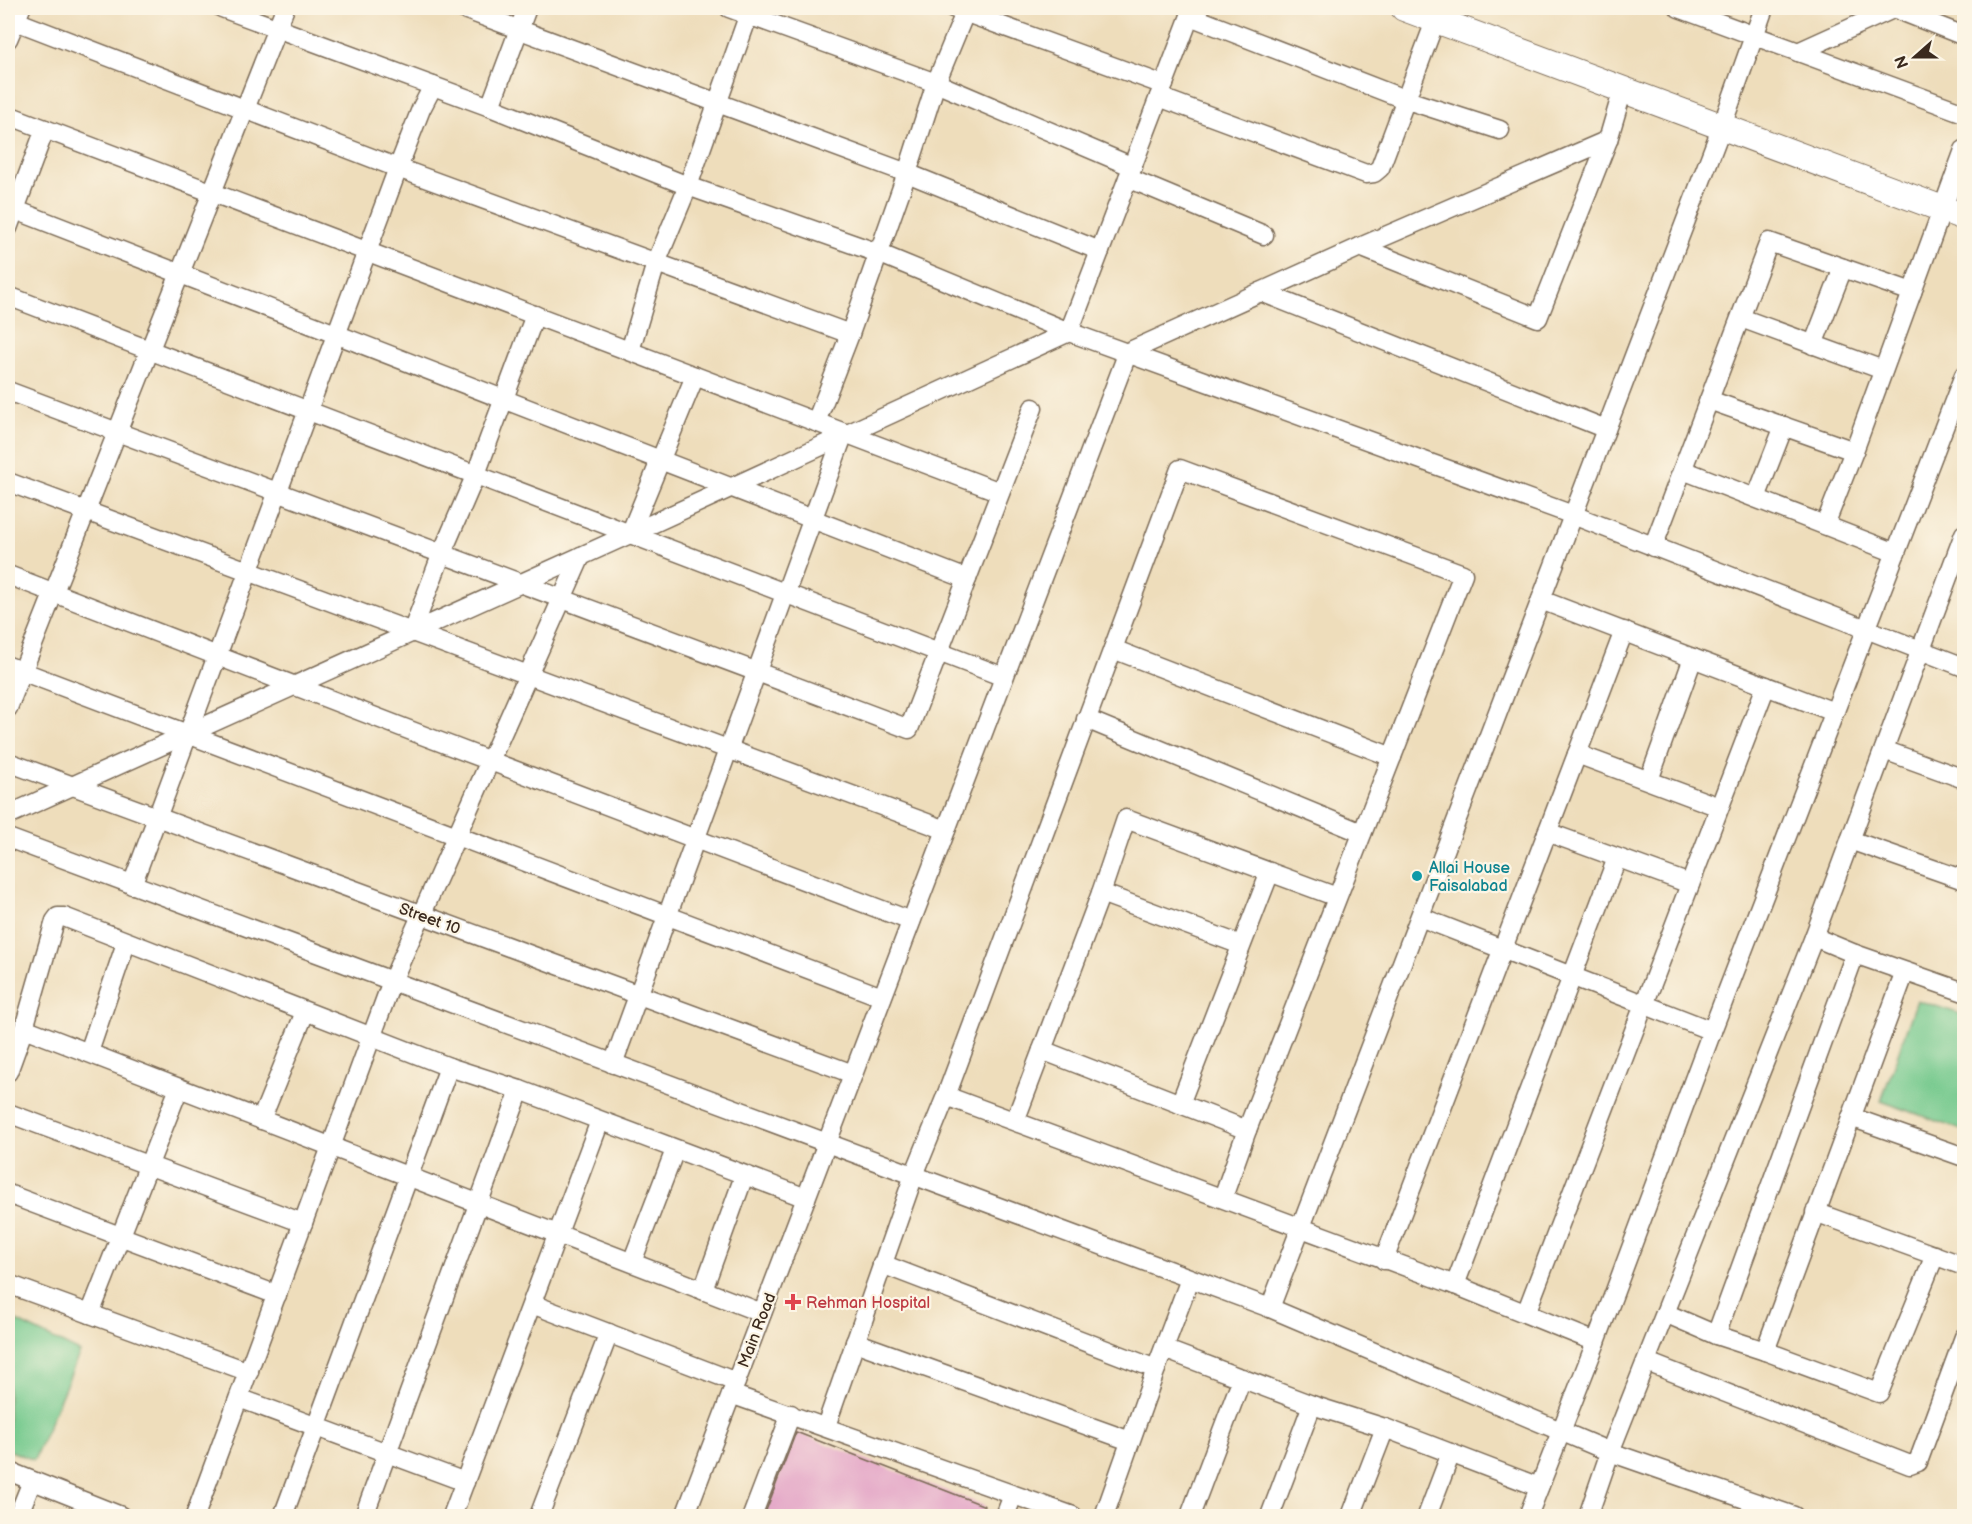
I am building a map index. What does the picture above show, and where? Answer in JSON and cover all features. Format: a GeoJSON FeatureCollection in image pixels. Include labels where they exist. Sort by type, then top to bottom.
{"type":"FeatureCollection","features":[{"type":"Feature","properties":{"kind":"main road"},"geometry":{"type":"LineString","coordinates":[[1404,8],[1437,13],[1623,89],[1954,213]]}},
{"type":"Feature","properties":{"kind":"street"},"geometry":{"type":"LineString","coordinates":[[222,8],[490,106],[688,186],[878,253],[1069,332],[1573,515],[1965,667]]}},
{"type":"Feature","properties":{"kind":"street"},"geometry":{"type":"LineString","coordinates":[[8,708],[15,669],[53,593],[285,8]]}},
{"type":"Feature","properties":{"kind":"street"},"geometry":{"type":"LineString","coordinates":[[461,8],[907,173],[1100,251]]}},
{"type":"Feature","properties":{"kind":"street"},"geometry":{"type":"LineString","coordinates":[[490,106],[527,8]]}},
{"type":"Feature","properties":{"kind":"street"},"geometry":{"type":"LineString","coordinates":[[729,8],[750,11],[936,83],[1264,236]]}},
{"type":"Feature","properties":{"kind":"street"},"geometry":{"type":"LineString","coordinates":[[1679,8],[1965,113]]}},
{"type":"Feature","properties":{"kind":"street"},"geometry":{"type":"LineString","coordinates":[[1270,1308],[1722,126],[1764,8]]}},
{"type":"Feature","properties":{"kind":"street"},"geometry":{"type":"LineString","coordinates":[[1798,52],[1894,8],[1965,36]]}},
{"type":"Feature","properties":{"kind":"street"},"geometry":{"type":"LineString","coordinates":[[816,422],[907,173],[961,9],[1366,174],[1374,173],[1380,168],[1437,13]]}},
{"type":"Feature","properties":{"kind":"street"},"geometry":{"type":"LineString","coordinates":[[630,351],[656,263],[688,186],[750,11]]}},
{"type":"Feature","properties":{"kind":"street"},"geometry":{"type":"LineString","coordinates":[[8,815],[630,534],[1069,332],[1192,12],[1404,99],[1500,130]]}},
{"type":"Feature","properties":{"kind":"street"},"geometry":{"type":"LineString","coordinates":[[8,39],[15,15],[245,110],[850,334]]}},
{"type":"Feature","properties":{"kind":"street"},"geometry":{"type":"LineString","coordinates":[[132,885],[398,168],[421,109],[433,86]]}},
{"type":"Feature","properties":{"kind":"street"},"geometry":{"type":"LineString","coordinates":[[1360,247],[1538,318],[1608,140],[1623,89]]}},
{"type":"Feature","properties":{"kind":"street"},"geometry":{"type":"LineString","coordinates":[[8,115],[1000,492]]}},
{"type":"Feature","properties":{"kind":"street"},"geometry":{"type":"LineString","coordinates":[[8,228],[11,208],[45,129]]}},
{"type":"Feature","properties":{"kind":"street"},"geometry":{"type":"LineString","coordinates":[[1128,352],[1360,247],[1608,140]]}},
{"type":"Feature","properties":{"kind":"street"},"geometry":{"type":"LineString","coordinates":[[1825,525],[1912,292],[1954,213],[1965,150]]}},
{"type":"Feature","properties":{"kind":"street"},"geometry":{"type":"LineString","coordinates":[[11,208],[967,579]]}},
{"type":"Feature","properties":{"kind":"street"},"geometry":{"type":"LineString","coordinates":[[1653,547],[1769,242],[1912,292]]}},
{"type":"Feature","properties":{"kind":"street"},"geometry":{"type":"LineString","coordinates":[[1813,345],[1843,268]]}},
{"type":"Feature","properties":{"kind":"street"},"geometry":{"type":"LineString","coordinates":[[1261,292],[1606,429]]}},
{"type":"Feature","properties":{"kind":"street"},"geometry":{"type":"LineString","coordinates":[[8,296],[1004,677]]}},
{"type":"Feature","properties":{"kind":"street"},"geometry":{"type":"LineString","coordinates":[[412,632],[442,553],[476,474],[535,315]]}},
{"type":"Feature","properties":{"kind":"street"},"geometry":{"type":"LineString","coordinates":[[1741,318],[1883,370]]}},
{"type":"Feature","properties":{"kind":"street","name":"Main Road"},"geometry":{"type":"LineString","coordinates":[[685,1516],[1128,352]]}},
{"type":"Feature","properties":{"kind":"street"},"geometry":{"type":"LineString","coordinates":[[1528,1516],[1834,712],[1965,375]]}},
{"type":"Feature","properties":{"kind":"street"},"geometry":{"type":"LineString","coordinates":[[630,534],[695,376]]}},
{"type":"Feature","properties":{"kind":"street"},"geometry":{"type":"LineString","coordinates":[[8,391],[909,729],[1033,408]]}},
{"type":"Feature","properties":{"kind":"street"},"geometry":{"type":"LineString","coordinates":[[1709,400],[1854,450]]}},
{"type":"Feature","properties":{"kind":"street"},"geometry":{"type":"LineString","coordinates":[[1756,498],[1784,426]]}},
{"type":"Feature","properties":{"kind":"street"},"geometry":{"type":"LineString","coordinates":[[613,1064],[845,435]]}},
{"type":"Feature","properties":{"kind":"street"},"geometry":{"type":"LineString","coordinates":[[826,1426],[914,1175],[946,1096],[1180,469],[1463,574],[1223,1197]]}},
{"type":"Feature","properties":{"kind":"street"},"geometry":{"type":"LineString","coordinates":[[1683,470],[1896,553]]}},
{"type":"Feature","properties":{"kind":"street"},"geometry":{"type":"LineString","coordinates":[[8,482],[946,830]]}},
{"type":"Feature","properties":{"kind":"street"},"geometry":{"type":"LineString","coordinates":[[1588,1516],[1610,1452],[1814,938],[1921,651],[1960,559],[1965,534]]}},
{"type":"Feature","properties":{"kind":"street"},"geometry":{"type":"LineString","coordinates":[[195,1516],[392,981],[581,556]]}},
{"type":"Feature","properties":{"kind":"street"},"geometry":{"type":"LineString","coordinates":[[8,575],[911,921]]}},
{"type":"Feature","properties":{"kind":"street"},"geometry":{"type":"LineString","coordinates":[[1541,600],[1834,712]]}},
{"type":"Feature","properties":{"kind":"street"},"geometry":{"type":"LineString","coordinates":[[1384,1260],[1624,631]]}},
{"type":"Feature","properties":{"kind":"street"},"geometry":{"type":"LineString","coordinates":[[1113,649],[1392,757]]}},
{"type":"Feature","properties":{"kind":"street"},"geometry":{"type":"LineString","coordinates":[[1649,780],[1693,658]]}},
{"type":"Feature","properties":{"kind":"street"},"geometry":{"type":"LineString","coordinates":[[15,669],[882,997]]}},
{"type":"Feature","properties":{"kind":"street"},"geometry":{"type":"LineString","coordinates":[[1526,1313],[1766,686]]}},
{"type":"Feature","properties":{"kind":"street"},"geometry":{"type":"LineString","coordinates":[[1086,719],[1362,833]]}},
{"type":"Feature","properties":{"kind":"street"},"geometry":{"type":"LineString","coordinates":[[1884,750],[1965,780]]}},
{"type":"Feature","properties":{"kind":"street"},"geometry":{"type":"LineString","coordinates":[[1577,754],[1719,807]]}},
{"type":"Feature","properties":{"kind":"street","name":"Street 10"},"geometry":{"type":"LineString","coordinates":[[8,762],[853,1074]]}},
{"type":"Feature","properties":{"kind":"street"},"geometry":{"type":"LineString","coordinates":[[1015,1121],[1126,819],[1337,897]]}},
{"type":"Feature","properties":{"kind":"street"},"geometry":{"type":"LineString","coordinates":[[1547,832],[1690,884]]}},
{"type":"Feature","properties":{"kind":"street"},"geometry":{"type":"LineString","coordinates":[[8,838],[1270,1308],[1610,1452],[1794,1516]]}},
{"type":"Feature","properties":{"kind":"street"},"geometry":{"type":"LineString","coordinates":[[1850,840],[1965,880]]}},
{"type":"Feature","properties":{"kind":"street"},"geometry":{"type":"LineString","coordinates":[[1455,1285],[1617,858]]}},
{"type":"Feature","properties":{"kind":"street"},"geometry":{"type":"LineString","coordinates":[[1180,1104],[1270,872]]}},
{"type":"Feature","properties":{"kind":"street"},"geometry":{"type":"LineString","coordinates":[[1101,892],[1241,945]]}},
{"type":"Feature","properties":{"kind":"street"},"geometry":{"type":"LineString","coordinates":[[8,1072],[24,1028],[55,921],[58,917],[64,917],[449,1067],[520,1090],[806,1198]]}},
{"type":"Feature","properties":{"kind":"street"},"geometry":{"type":"LineString","coordinates":[[1420,917],[1712,1031]]}},
{"type":"Feature","properties":{"kind":"street"},"geometry":{"type":"LineString","coordinates":[[1814,938],[1965,992]]}},
{"type":"Feature","properties":{"kind":"street"},"geometry":{"type":"LineString","coordinates":[[89,1052],[126,943]]}},
{"type":"Feature","properties":{"kind":"street"},"geometry":{"type":"LineString","coordinates":[[1716,1335],[1856,954]]}},
{"type":"Feature","properties":{"kind":"street"},"geometry":{"type":"LineString","coordinates":[[1765,1351],[1905,972]]}},
{"type":"Feature","properties":{"kind":"street"},"geometry":{"type":"LineString","coordinates":[[261,1120],[305,1012]]}},
{"type":"Feature","properties":{"kind":"street"},"geometry":{"type":"LineString","coordinates":[[24,1028],[762,1313]]}},
{"type":"Feature","properties":{"kind":"street"},"geometry":{"type":"LineString","coordinates":[[1042,1050],[1247,1130]]}},
{"type":"Feature","properties":{"kind":"street"},"geometry":{"type":"LineString","coordinates":[[283,1516],[449,1067]]}},
{"type":"Feature","properties":{"kind":"street"},"geometry":{"type":"LineString","coordinates":[[90,1314],[179,1088]]}},
{"type":"Feature","properties":{"kind":"street"},"geometry":{"type":"LineString","coordinates":[[364,1516],[520,1090]]}},
{"type":"Feature","properties":{"kind":"street"},"geometry":{"type":"LineString","coordinates":[[946,1096],[1223,1197],[1384,1260],[1455,1285],[1596,1342]]}},
{"type":"Feature","properties":{"kind":"street"},"geometry":{"type":"LineString","coordinates":[[8,1113],[303,1223]]}},
{"type":"Feature","properties":{"kind":"street"},"geometry":{"type":"LineString","coordinates":[[1851,1117],[1965,1157]]}},
{"type":"Feature","properties":{"kind":"street"},"geometry":{"type":"LineString","coordinates":[[452,1516],[600,1120]]}},
{"type":"Feature","properties":{"kind":"street"},"geometry":{"type":"LineString","coordinates":[[632,1262],[675,1150]]}},
{"type":"Feature","properties":{"kind":"street"},"geometry":{"type":"LineString","coordinates":[[703,1290],[744,1176]]}},
{"type":"Feature","properties":{"kind":"street"},"geometry":{"type":"LineString","coordinates":[[8,1194],[277,1295]]}},
{"type":"Feature","properties":{"kind":"street"},"geometry":{"type":"LineString","coordinates":[[1815,1212],[1965,1266]]}},
{"type":"Feature","properties":{"kind":"street"},"geometry":{"type":"LineString","coordinates":[[1665,1313],[1716,1335],[1879,1393],[1935,1255]]}},
{"type":"Feature","properties":{"kind":"street"},"geometry":{"type":"LineString","coordinates":[[882,1264],[1156,1369]]}},
{"type":"Feature","properties":{"kind":"street"},"geometry":{"type":"LineString","coordinates":[[1104,1516],[1190,1279]]}},
{"type":"Feature","properties":{"kind":"street"},"geometry":{"type":"LineString","coordinates":[[8,1284],[249,1372]]}},
{"type":"Feature","properties":{"kind":"street"},"geometry":{"type":"LineString","coordinates":[[532,1304],[609,1333],[791,1414],[1073,1516]]}},
{"type":"Feature","properties":{"kind":"street"},"geometry":{"type":"LineString","coordinates":[[540,1516],[609,1333]]}},
{"type":"Feature","properties":{"kind":"street"},"geometry":{"type":"LineString","coordinates":[[1647,1362],[1914,1465],[1918,1462],[1965,1337]]}},
{"type":"Feature","properties":{"kind":"street"},"geometry":{"type":"LineString","coordinates":[[855,1342],[1130,1441]]}},
{"type":"Feature","properties":{"kind":"street"},"geometry":{"type":"LineString","coordinates":[[1164,1349],[1312,1405],[1385,1428],[1539,1487]]}},
{"type":"Feature","properties":{"kind":"street"},"geometry":{"type":"LineString","coordinates":[[1190,1516],[1242,1378]]}},
{"type":"Feature","properties":{"kind":"street"},"geometry":{"type":"LineString","coordinates":[[239,1398],[465,1482]]}},
{"type":"Feature","properties":{"kind":"street"},"geometry":{"type":"LineString","coordinates":[[1270,1516],[1312,1405]]}},
{"type":"Feature","properties":{"kind":"street"},"geometry":{"type":"LineString","coordinates":[[752,1516],[791,1414]]}},
{"type":"Feature","properties":{"kind":"street"},"geometry":{"type":"LineString","coordinates":[[1351,1516],[1385,1428]]}},
{"type":"Feature","properties":{"kind":"street"},"geometry":{"type":"LineString","coordinates":[[1427,1516],[1451,1453]]}},
{"type":"Feature","properties":{"kind":"street"},"geometry":{"type":"LineString","coordinates":[[8,1471],[121,1516]]}},
{"type":"Feature","properties":{"kind":"street"},"geometry":{"type":"LineString","coordinates":[[18,1516],[32,1481]]}},
{"type":"Feature","properties":{"kind":"street"},"geometry":{"type":"LineString","coordinates":[[1005,1516],[1013,1495]]}},
{"type":"Feature","properties":{"kind":"green space"},"geometry":{"type":"Polygon","coordinates":[[[1917,1000],[1964,1015],[1964,1131],[1881,1101],[1917,1000]]]}},
{"type":"Feature","properties":{"kind":"green space"},"geometry":{"type":"Polygon","coordinates":[[[8,1317],[80,1352],[34,1460],[8,1450],[8,1317]]]}},
{"type":"Feature","properties":{"kind":"building"},"geometry":{"type":"Polygon","coordinates":[[[796,1432],[985,1506],[982,1516],[764,1516],[796,1432]]]}},
{"type":"Feature","properties":{"kind":"place","name":"Allai House Faisalabad"},"geometry":{"type":"Point","coordinates":[1417,876]}},
{"type":"Feature","properties":{"kind":"place","name":"Rehman Hospital"},"geometry":{"type":"Point","coordinates":[793,1302]}}]}
